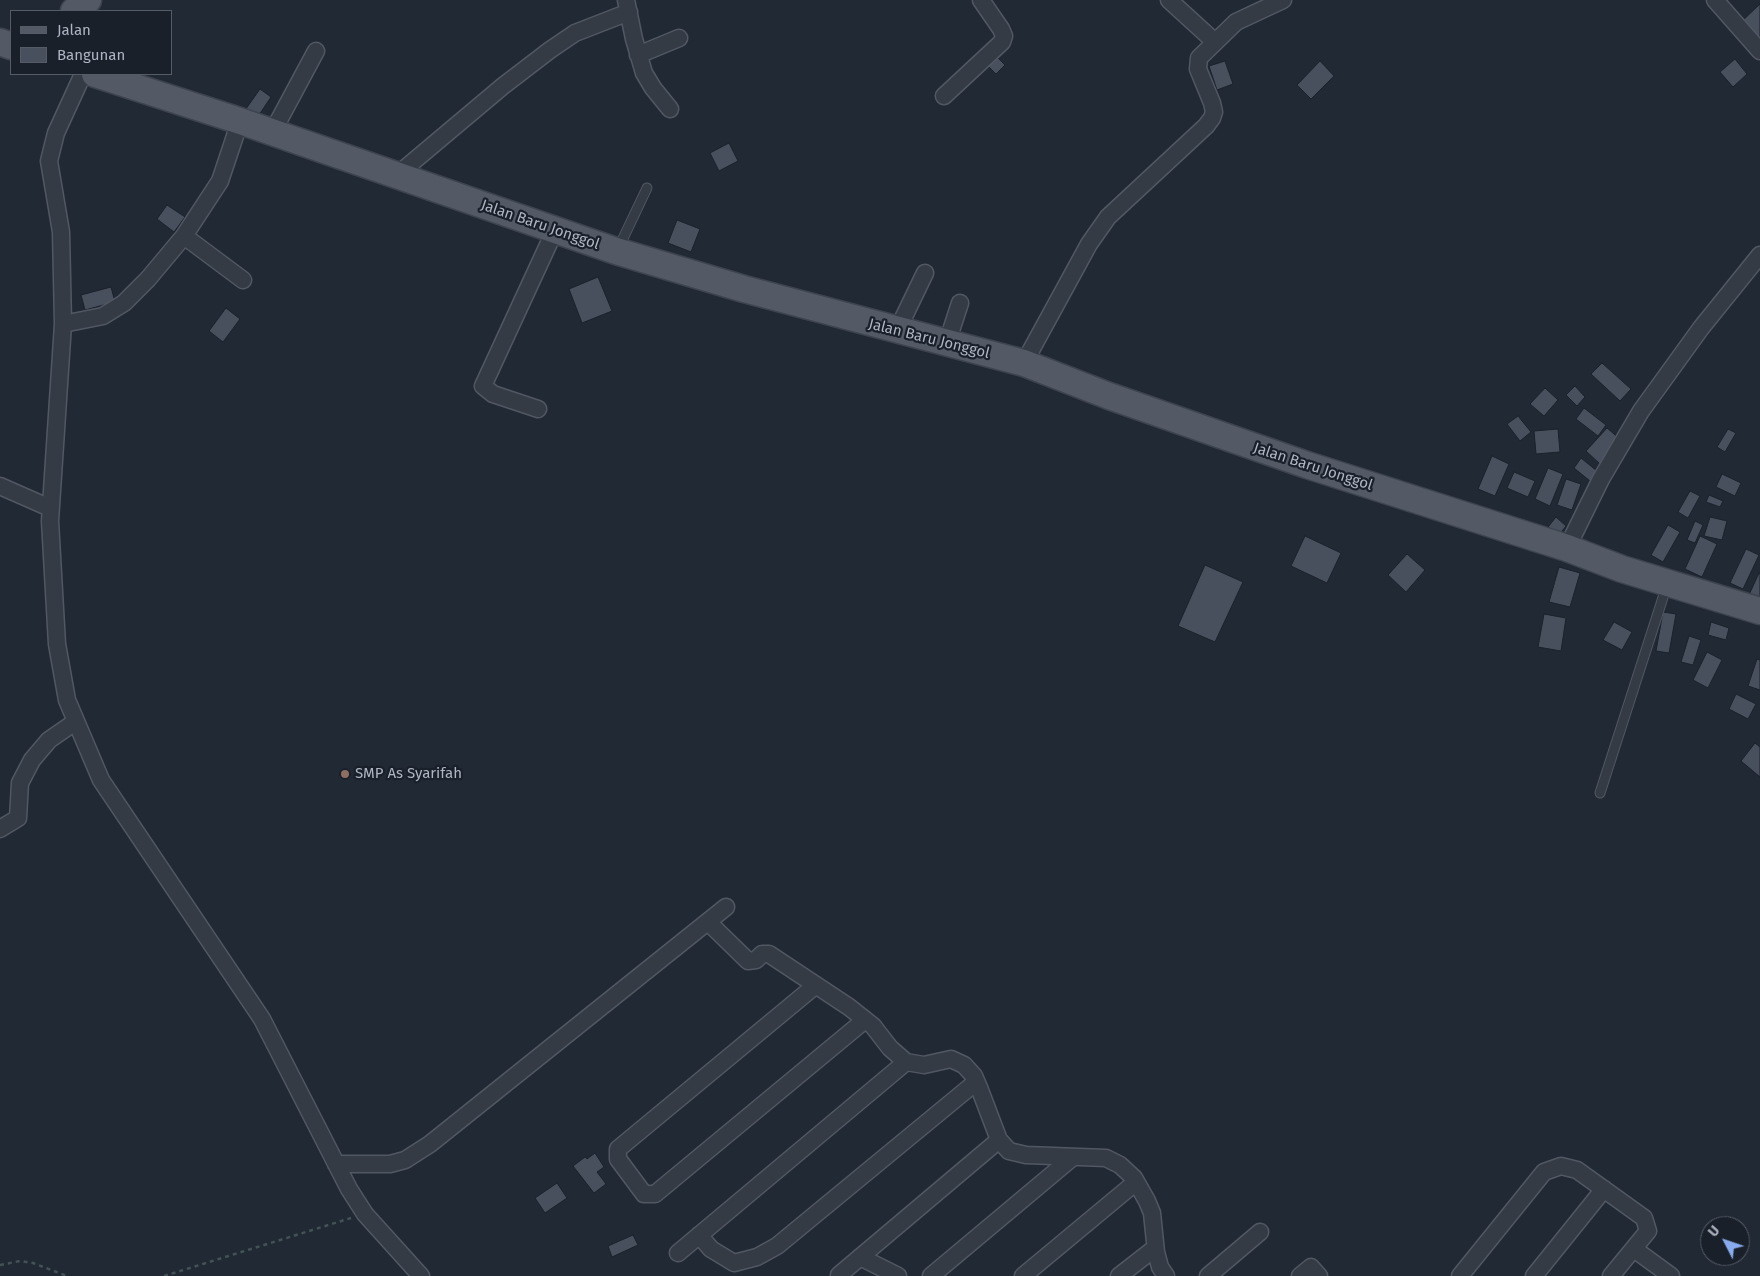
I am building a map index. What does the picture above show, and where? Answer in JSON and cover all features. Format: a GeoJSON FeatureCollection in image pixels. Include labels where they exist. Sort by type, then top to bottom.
{"type":"FeatureCollection","features":[{"type":"Feature","properties":{"kind":"main road"},"geometry":{"type":"LineString","coordinates":[[75,10],[88,0]]}},
{"type":"Feature","properties":{"kind":"main road","name":"Jalan Baru Jonggol"},"geometry":{"type":"LineString","coordinates":[[98,75],[240,121],[616,252],[897,331],[1024,363],[1109,396],[1307,465],[1760,611]]}},
{"type":"Feature","properties":{"kind":"street"},"geometry":{"type":"LineString","coordinates":[[944,96],[1002,42],[1004,36],[1001,29],[981,0]]}},
{"type":"Feature","properties":{"kind":"street"},"geometry":{"type":"LineString","coordinates":[[1170,0],[1215,42]]}},
{"type":"Feature","properties":{"kind":"street"},"geometry":{"type":"LineString","coordinates":[[1024,363],[1085,251],[1108,217],[1206,126],[1212,118],[1214,112],[1212,103],[1197,65],[1199,58],[1243,17],[1283,0]]}},
{"type":"Feature","properties":{"kind":"street"},"geometry":{"type":"LineString","coordinates":[[1715,0],[1760,51]]}},
{"type":"Feature","properties":{"kind":"street"},"geometry":{"type":"LineString","coordinates":[[396,176],[503,86],[550,50],[575,33],[627,6],[638,55],[652,88],[670,110]]}},
{"type":"Feature","properties":{"kind":"street"},"geometry":{"type":"LineString","coordinates":[[638,55],[679,38]]}},
{"type":"Feature","properties":{"kind":"street"},"geometry":{"type":"LineString","coordinates":[[272,133],[316,51]]}},
{"type":"Feature","properties":{"kind":"street"},"geometry":{"type":"LineString","coordinates":[[83,75],[56,133],[49,161],[61,232],[63,324],[50,508],[57,644],[62,677],[75,722],[91,761],[112,798],[262,1019],[336,1164],[365,1214],[422,1276]]}},
{"type":"Feature","properties":{"kind":"street"},"geometry":{"type":"LineString","coordinates":[[63,324],[103,316],[124,303],[184,236],[220,181],[240,121]]}},
{"type":"Feature","properties":{"kind":"street"},"geometry":{"type":"LineString","coordinates":[[538,409],[493,394],[483,386],[555,230]]}},
{"type":"Feature","properties":{"kind":"street"},"geometry":{"type":"LineString","coordinates":[[184,236],[243,280]]}},
{"type":"Feature","properties":{"kind":"street"},"geometry":{"type":"LineString","coordinates":[[1567,548],[1601,479],[1641,411],[1701,328],[1760,255]]}},
{"type":"Feature","properties":{"kind":"street"},"geometry":{"type":"LineString","coordinates":[[897,331],[925,273]]}},
{"type":"Feature","properties":{"kind":"street"},"geometry":{"type":"LineString","coordinates":[[947,343],[960,302]]}},
{"type":"Feature","properties":{"kind":"street"},"geometry":{"type":"LineString","coordinates":[[0,486],[50,508]]}},
{"type":"Feature","properties":{"kind":"street"},"geometry":{"type":"LineString","coordinates":[[0,828],[18,818],[20,783],[32,760],[49,740],[75,722]]}},
{"type":"Feature","properties":{"kind":"street"},"geometry":{"type":"LineString","coordinates":[[336,1164],[390,1164],[405,1160],[430,1144],[726,907]]}},
{"type":"Feature","properties":{"kind":"street"},"geometry":{"type":"LineString","coordinates":[[708,922],[748,961],[756,960],[762,954],[769,954],[816,985],[865,1020],[906,1062],[924,1065],[957,1060],[964,1065],[976,1082],[999,1140],[1015,1154],[1114,1161],[1136,1182],[1152,1213],[1155,1248],[1160,1267],[1166,1276]]}},
{"type":"Feature","properties":{"kind":"street"},"geometry":{"type":"LineString","coordinates":[[816,985],[618,1150],[618,1159],[644,1194],[654,1194],[865,1020]]}},
{"type":"Feature","properties":{"kind":"street"},"geometry":{"type":"LineString","coordinates":[[678,1254],[906,1062]]}},
{"type":"Feature","properties":{"kind":"street"},"geometry":{"type":"LineString","coordinates":[[700,1235],[711,1249],[734,1263],[757,1257],[777,1246],[976,1082]]}},
{"type":"Feature","properties":{"kind":"street"},"geometry":{"type":"LineString","coordinates":[[839,1275],[999,1140]]}},
{"type":"Feature","properties":{"kind":"street"},"geometry":{"type":"LineString","coordinates":[[931,1276],[1073,1157]]}},
{"type":"Feature","properties":{"kind":"street"},"geometry":{"type":"LineString","coordinates":[[1460,1276],[1544,1172],[1561,1166],[1577,1170],[1644,1218],[1648,1231],[1611,1276]]}},
{"type":"Feature","properties":{"kind":"street"},"geometry":{"type":"LineString","coordinates":[[1023,1276],[1136,1182]]}},
{"type":"Feature","properties":{"kind":"street"},"geometry":{"type":"LineString","coordinates":[[1534,1276],[1604,1189]]}},
{"type":"Feature","properties":{"kind":"street"},"geometry":{"type":"LineString","coordinates":[[1208,1276],[1260,1232]]}},
{"type":"Feature","properties":{"kind":"street"},"geometry":{"type":"LineString","coordinates":[[1119,1276],[1155,1248]]}},
{"type":"Feature","properties":{"kind":"street"},"geometry":{"type":"LineString","coordinates":[[1634,1248],[1671,1276]]}},
{"type":"Feature","properties":{"kind":"street"},"geometry":{"type":"LineString","coordinates":[[860,1257],[898,1276]]}},
{"type":"Feature","properties":{"kind":"street"},"geometry":{"type":"LineString","coordinates":[[1300,1276],[1311,1267],[1319,1276]]}},
{"type":"Feature","properties":{"kind":"lane"},"geometry":{"type":"LineString","coordinates":[[616,252],[647,188]]}},
{"type":"Feature","properties":{"kind":"lane"},"geometry":{"type":"LineString","coordinates":[[1600,793],[1668,582]]}},
{"type":"Feature","properties":{"kind":"path"},"geometry":{"type":"LineString","coordinates":[[164,1276],[365,1214]]}},
{"type":"Feature","properties":{"kind":"path"},"geometry":{"type":"LineString","coordinates":[[0,1265],[20,1261],[33,1263],[67,1276]]}},
{"type":"Feature","properties":{"kind":"building"},"geometry":{"type":"Polygon","coordinates":[[[1760,4],[1760,36],[1757,39],[1741,22],[1760,4]]]}},
{"type":"Feature","properties":{"kind":"building"},"geometry":{"type":"Polygon","coordinates":[[[996,56],[1005,65],[996,74],[987,65],[996,56]]]}},
{"type":"Feature","properties":{"kind":"building"},"geometry":{"type":"Polygon","coordinates":[[[1735,59],[1747,74],[1733,87],[1720,72],[1735,59]]]}},
{"type":"Feature","properties":{"kind":"building"},"geometry":{"type":"Polygon","coordinates":[[[1225,61],[1233,84],[1217,90],[1209,66],[1225,61]]]}},
{"type":"Feature","properties":{"kind":"building"},"geometry":{"type":"Polygon","coordinates":[[[1320,61],[1334,76],[1311,99],[1297,85],[1320,61]]]}},
{"type":"Feature","properties":{"kind":"building"},"geometry":{"type":"Polygon","coordinates":[[[260,89],[271,97],[255,121],[243,113],[260,89]]]}},
{"type":"Feature","properties":{"kind":"building"},"geometry":{"type":"Polygon","coordinates":[[[729,143],[738,161],[719,171],[710,153],[729,143]]]}},
{"type":"Feature","properties":{"kind":"building"},"geometry":{"type":"Polygon","coordinates":[[[167,205],[185,217],[174,232],[157,219],[167,205]]]}},
{"type":"Feature","properties":{"kind":"building"},"geometry":{"type":"Polygon","coordinates":[[[677,220],[700,229],[691,252],[668,243],[677,220]]]}},
{"type":"Feature","properties":{"kind":"building"},"geometry":{"type":"Polygon","coordinates":[[[598,277],[612,311],[582,323],[569,289],[598,277]]]}},
{"type":"Feature","properties":{"kind":"building"},"geometry":{"type":"Polygon","coordinates":[[[111,287],[115,302],[85,310],[81,295],[111,287]]]}},
{"type":"Feature","properties":{"kind":"building"},"geometry":{"type":"Polygon","coordinates":[[[226,308],[240,319],[223,342],[209,331],[226,308]]]}},
{"type":"Feature","properties":{"kind":"building"},"geometry":{"type":"Polygon","coordinates":[[[1602,363],[1631,389],[1620,401],[1591,374],[1602,363]]]}},
{"type":"Feature","properties":{"kind":"building"},"geometry":{"type":"Polygon","coordinates":[[[1575,386],[1585,397],[1577,406],[1566,395],[1575,386]]]}},
{"type":"Feature","properties":{"kind":"building"},"geometry":{"type":"Polygon","coordinates":[[[1545,388],[1558,400],[1544,416],[1530,404],[1545,388]]]}},
{"type":"Feature","properties":{"kind":"building"},"geometry":{"type":"Polygon","coordinates":[[[1584,408],[1606,425],[1598,436],[1576,419],[1584,408]]]}},
{"type":"Feature","properties":{"kind":"building"},"geometry":{"type":"Polygon","coordinates":[[[1518,416],[1531,432],[1520,441],[1507,424],[1518,416]]]}},
{"type":"Feature","properties":{"kind":"building"},"geometry":{"type":"Polygon","coordinates":[[[1607,428],[1621,440],[1600,464],[1586,451],[1607,428]]]}},
{"type":"Feature","properties":{"kind":"building"},"geometry":{"type":"Polygon","coordinates":[[[1558,429],[1560,452],[1536,454],[1534,431],[1558,429]]]}},
{"type":"Feature","properties":{"kind":"building"},"geometry":{"type":"Polygon","coordinates":[[[1728,429],[1736,433],[1725,452],[1717,447],[1728,429]]]}},
{"type":"Feature","properties":{"kind":"building"},"geometry":{"type":"Polygon","coordinates":[[[1492,456],[1509,464],[1495,496],[1478,489],[1492,456]]]}},
{"type":"Feature","properties":{"kind":"building"},"geometry":{"type":"Polygon","coordinates":[[[1581,458],[1597,471],[1590,481],[1574,468],[1581,458]]]}},
{"type":"Feature","properties":{"kind":"building"},"geometry":{"type":"Polygon","coordinates":[[[1548,468],[1563,474],[1550,506],[1535,499],[1548,468]]]}},
{"type":"Feature","properties":{"kind":"building"},"geometry":{"type":"Polygon","coordinates":[[[1514,472],[1535,481],[1528,497],[1507,488],[1514,472]]]}},
{"type":"Feature","properties":{"kind":"building"},"geometry":{"type":"Polygon","coordinates":[[[1722,474],[1741,483],[1735,496],[1716,487],[1722,474]]]}},
{"type":"Feature","properties":{"kind":"building"},"geometry":{"type":"Polygon","coordinates":[[[1566,479],[1581,484],[1572,510],[1557,505],[1566,479]]]}},
{"type":"Feature","properties":{"kind":"building"},"geometry":{"type":"Polygon","coordinates":[[[1690,491],[1700,496],[1688,518],[1678,512],[1690,491]]]}},
{"type":"Feature","properties":{"kind":"building"},"geometry":{"type":"Polygon","coordinates":[[[1709,495],[1723,501],[1720,507],[1706,502],[1709,495]]]}},
{"type":"Feature","properties":{"kind":"building"},"geometry":{"type":"Polygon","coordinates":[[[1556,517],[1566,526],[1559,535],[1548,527],[1556,517]]]}},
{"type":"Feature","properties":{"kind":"building"},"geometry":{"type":"Polygon","coordinates":[[[1710,517],[1727,521],[1722,540],[1704,536],[1710,517]]]}},
{"type":"Feature","properties":{"kind":"building"},"geometry":{"type":"Polygon","coordinates":[[[1695,521],[1703,525],[1695,543],[1687,540],[1695,521]]]}},
{"type":"Feature","properties":{"kind":"building"},"geometry":{"type":"Polygon","coordinates":[[[1668,525],[1680,532],[1663,562],[1651,555],[1668,525]]]}},
{"type":"Feature","properties":{"kind":"building"},"geometry":{"type":"Polygon","coordinates":[[[1305,536],[1341,553],[1327,583],[1291,566],[1305,536]]]}},
{"type":"Feature","properties":{"kind":"building"},"geometry":{"type":"Polygon","coordinates":[[[1700,536],[1717,544],[1702,577],[1685,569],[1700,536]]]}},
{"type":"Feature","properties":{"kind":"building"},"geometry":{"type":"Polygon","coordinates":[[[1746,549],[1759,555],[1743,589],[1730,583],[1746,549]]]}},
{"type":"Feature","properties":{"kind":"building"},"geometry":{"type":"Polygon","coordinates":[[[1407,554],[1425,570],[1406,592],[1388,575],[1407,554]]]}},
{"type":"Feature","properties":{"kind":"building"},"geometry":{"type":"Polygon","coordinates":[[[1205,565],[1243,582],[1215,642],[1178,626],[1205,565]]]}},
{"type":"Feature","properties":{"kind":"building"},"geometry":{"type":"Polygon","coordinates":[[[1559,567],[1580,573],[1570,607],[1549,602],[1559,567]]]}},
{"type":"Feature","properties":{"kind":"building"},"geometry":{"type":"Polygon","coordinates":[[[1760,573],[1760,603],[1748,597],[1760,573]]]}},
{"type":"Feature","properties":{"kind":"building"},"geometry":{"type":"Polygon","coordinates":[[[1663,612],[1676,614],[1669,653],[1656,651],[1663,612]]]}},
{"type":"Feature","properties":{"kind":"building"},"geometry":{"type":"Polygon","coordinates":[[[1544,614],[1566,618],[1561,651],[1538,647],[1544,614]]]}},
{"type":"Feature","properties":{"kind":"building"},"geometry":{"type":"Polygon","coordinates":[[[1614,622],[1632,632],[1622,650],[1603,640],[1614,622]]]}},
{"type":"Feature","properties":{"kind":"building"},"geometry":{"type":"Polygon","coordinates":[[[1711,622],[1729,628],[1726,640],[1708,635],[1711,622]]]}},
{"type":"Feature","properties":{"kind":"building"},"geometry":{"type":"Polygon","coordinates":[[[1689,636],[1701,640],[1693,665],[1681,662],[1689,636]]]}},
{"type":"Feature","properties":{"kind":"building"},"geometry":{"type":"Polygon","coordinates":[[[1707,652],[1722,660],[1708,688],[1693,680],[1707,652]]]}},
{"type":"Feature","properties":{"kind":"building"},"geometry":{"type":"Polygon","coordinates":[[[1757,659],[1760,660],[1760,690],[1748,686],[1757,659]]]}},
{"type":"Feature","properties":{"kind":"building"},"geometry":{"type":"Polygon","coordinates":[[[1736,694],[1756,704],[1748,719],[1729,709],[1736,694]]]}},
{"type":"Feature","properties":{"kind":"building"},"geometry":{"type":"Polygon","coordinates":[[[1755,743],[1760,747],[1760,777],[1741,761],[1755,743]]]}},
{"type":"Feature","properties":{"kind":"building"},"geometry":{"type":"Polygon","coordinates":[[[595,1153],[604,1167],[597,1172],[606,1184],[594,1193],[573,1166],[585,1157],[587,1159],[595,1153]]]}},
{"type":"Feature","properties":{"kind":"building"},"geometry":{"type":"Polygon","coordinates":[[[557,1183],[567,1198],[545,1213],[535,1198],[557,1183]]]}},
{"type":"Feature","properties":{"kind":"building"},"geometry":{"type":"Polygon","coordinates":[[[633,1235],[638,1245],[612,1257],[608,1246],[633,1235]]]}},
{"type":"Feature","properties":{"kind":"place","name":"SMP As Syarifah"},"geometry":{"type":"Point","coordinates":[345,774]}}]}
